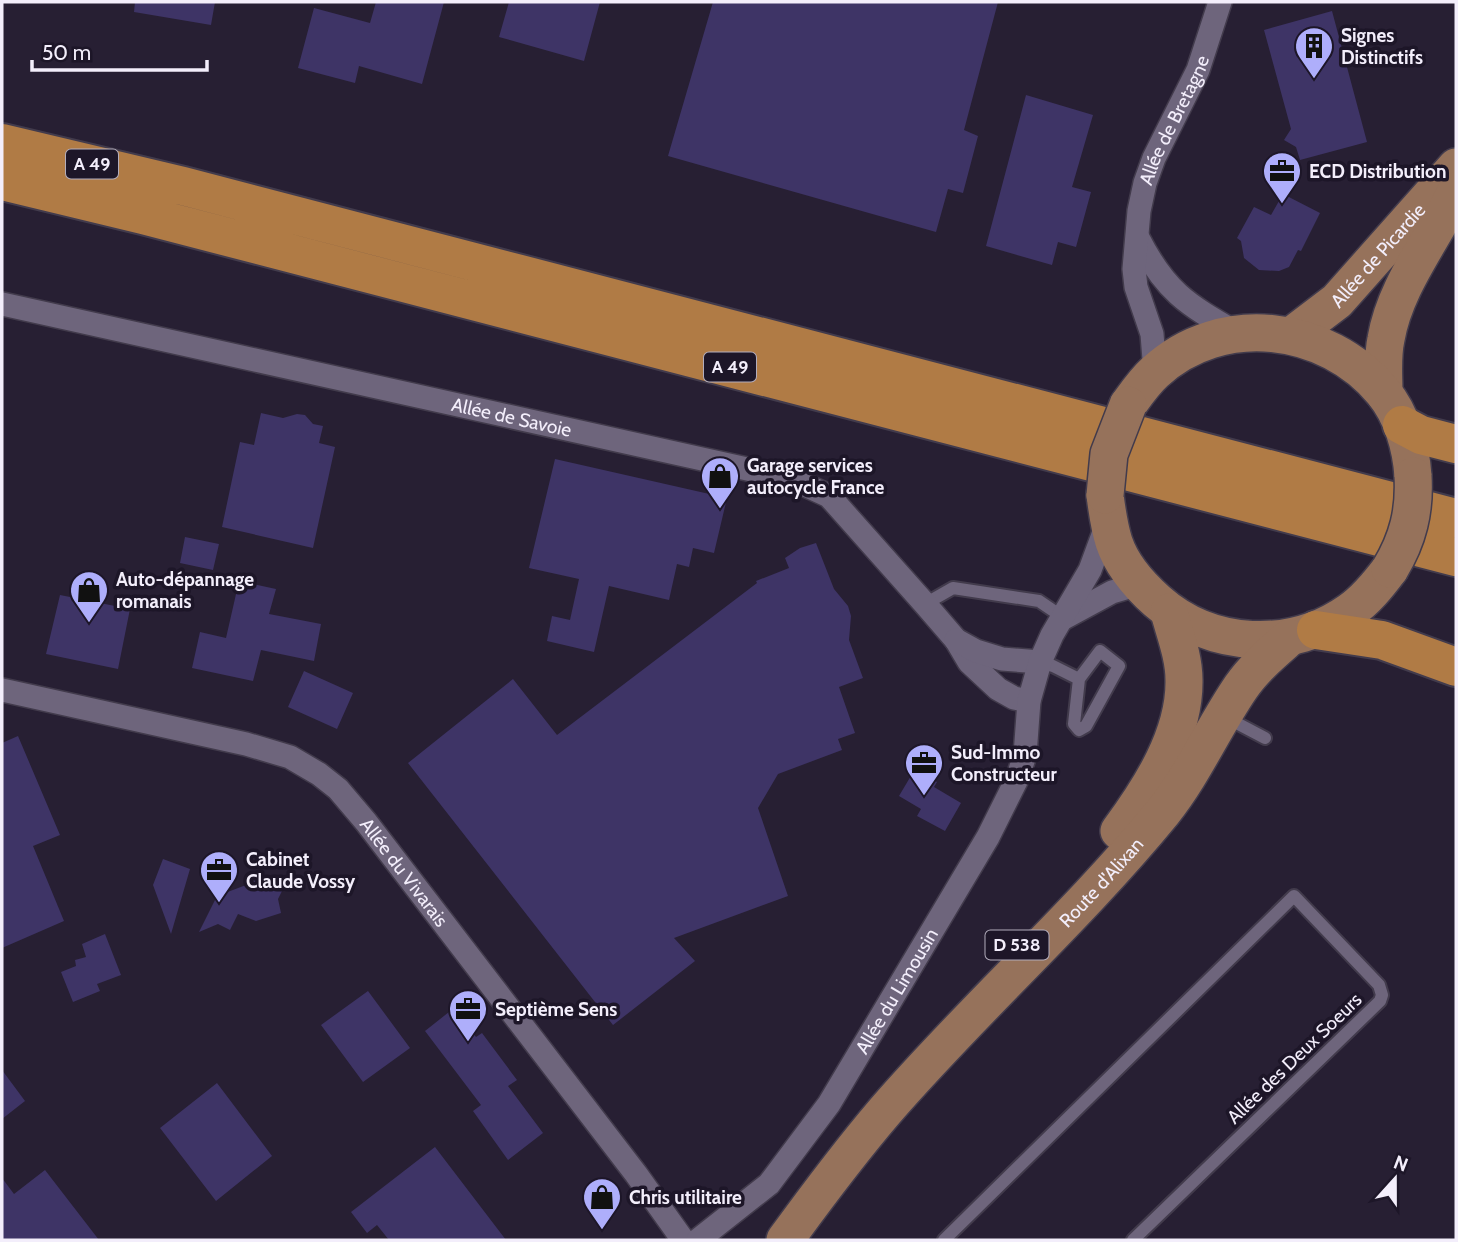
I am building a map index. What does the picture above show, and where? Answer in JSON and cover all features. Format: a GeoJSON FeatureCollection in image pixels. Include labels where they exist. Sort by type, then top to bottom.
{"type":"FeatureCollection","features":[{"type":"Feature","properties":{"kind":"highway","name":"A 49"},"geometry":{"type":"LineString","coordinates":[[2,143],[183,186],[1456,518]]}},
{"type":"Feature","properties":{"kind":"highway","name":"A 49"},"geometry":{"type":"LineString","coordinates":[[2,181],[144,215],[1456,558]]}},
{"type":"Feature","properties":{"kind":"highway"},"geometry":{"type":"LineString","coordinates":[[1393,409],[1421,435],[1456,444]]}},
{"type":"Feature","properties":{"kind":"highway"},"geometry":{"type":"LineString","coordinates":[[1302,634],[1382,640],[1456,667]]}},
{"type":"Feature","properties":{"kind":"main road","name":"Allée de Picardie"},"geometry":{"type":"LineString","coordinates":[[1291,336],[1337,301],[1456,167]]}},
{"type":"Feature","properties":{"kind":"main road","name":"Allée de Picardie"},"geometry":{"type":"LineString","coordinates":[[1302,634],[1349,612],[1376,587],[1400,553],[1410,525],[1414,496],[1409,448],[1393,409],[1384,353],[1392,314],[1456,191]]}},
{"type":"Feature","properties":{"kind":"main road"},"geometry":{"type":"LineString","coordinates":[[1302,634],[1265,641],[1231,638],[1208,631],[1169,612],[1139,584],[1125,566],[1115,544],[1107,507],[1109,454],[1128,405],[1155,372],[1196,346],[1237,333],[1271,332],[1311,341],[1343,357],[1393,409]]}},
{"type":"Feature","properties":{"kind":"main road","name":"Route d'Alixan"},"geometry":{"type":"LineString","coordinates":[[763,1240],[803,1182],[872,1097],[1107,847],[1146,792],[1170,744],[1182,706],[1184,670],[1169,612]]}},
{"type":"Feature","properties":{"kind":"main road","name":"Route d'Alixan"},"geometry":{"type":"LineString","coordinates":[[785,1240],[825,1185],[886,1110],[1117,865],[1163,812],[1186,782],[1250,676],[1302,634]]}},
{"type":"Feature","properties":{"kind":"street","name":"Allée de Bretagne"},"geometry":{"type":"LineString","coordinates":[[1155,372],[1152,334],[1136,287],[1134,269],[1139,211],[1154,159],[1198,70],[1220,2]]}},
{"type":"Feature","properties":{"kind":"street"},"geometry":{"type":"LineString","coordinates":[[1138,238],[1152,266],[1174,291],[1196,309],[1237,333]]}},
{"type":"Feature","properties":{"kind":"street","name":"Allée de Savoie"},"geometry":{"type":"LineString","coordinates":[[2,304],[792,479],[829,496],[956,640],[969,662],[999,689],[1014,698],[1029,701]]}},
{"type":"Feature","properties":{"kind":"street","name":"Allée du Limousin"},"geometry":{"type":"LineString","coordinates":[[698,1240],[768,1184],[829,1104],[988,838],[1017,779],[1028,743],[1029,701],[1040,662],[1052,635],[1090,570],[1107,507]]}},
{"type":"Feature","properties":{"kind":"street"},"geometry":{"type":"LineString","coordinates":[[1064,618],[1112,593],[1139,584]]}},
{"type":"Feature","properties":{"kind":"street","name":"Allée de Savoie"},"geometry":{"type":"LineString","coordinates":[[956,640],[976,651],[1002,659],[1040,662]]}},
{"type":"Feature","properties":{"kind":"street","name":"Allée du Vivarais"},"geometry":{"type":"LineString","coordinates":[[2,691],[246,744],[290,757],[338,789],[628,1163],[683,1240]]}},
{"type":"Feature","properties":{"kind":"lane"},"geometry":{"type":"LineString","coordinates":[[925,604],[953,587],[1039,601],[1064,618]]}},
{"type":"Feature","properties":{"kind":"lane"},"geometry":{"type":"LineString","coordinates":[[1100,652],[1119,666],[1086,726],[1079,730],[1074,724],[1079,679],[1100,652]]}},
{"type":"Feature","properties":{"kind":"lane"},"geometry":{"type":"LineString","coordinates":[[1040,662],[1079,679]]}},
{"type":"Feature","properties":{"kind":"lane"},"geometry":{"type":"LineString","coordinates":[[1223,717],[1265,738]]}},
{"type":"Feature","properties":{"kind":"lane","name":"Allée des Deux Soeurs"},"geometry":{"type":"LineString","coordinates":[[944,1240],[1294,896],[1379,985],[1382,995],[1380,1001],[1133,1240]]}},
{"type":"Feature","properties":{"kind":"building"},"geometry":{"type":"Polygon","coordinates":[[[135,2],[215,2],[211,25],[134,12],[135,2]]]}},
{"type":"Feature","properties":{"kind":"building"},"geometry":{"type":"Polygon","coordinates":[[[376,2],[444,2],[422,84],[359,66],[355,83],[298,68],[314,8],[370,23],[376,2]]]}},
{"type":"Feature","properties":{"kind":"building"},"geometry":{"type":"Polygon","coordinates":[[[509,2],[600,2],[584,61],[499,37],[509,2]]]}},
{"type":"Feature","properties":{"kind":"building"},"geometry":{"type":"Polygon","coordinates":[[[713,2],[998,2],[964,130],[978,136],[963,193],[948,189],[936,232],[668,156],[713,2]]]}},
{"type":"Feature","properties":{"kind":"building","name":"Signes Distinctifs"},"geometry":{"type":"Polygon","coordinates":[[[1332,11],[1367,142],[1300,160],[1296,147],[1284,140],[1291,129],[1264,30],[1332,11]]]}},
{"type":"Feature","properties":{"kind":"building"},"geometry":{"type":"Polygon","coordinates":[[[1026,95],[1093,115],[1072,187],[1091,192],[1076,247],[1058,242],[1052,265],[986,246],[1026,95]]]}},
{"type":"Feature","properties":{"kind":"building"},"geometry":{"type":"Polygon","coordinates":[[[1283,194],[1320,213],[1301,251],[1298,250],[1289,267],[1279,271],[1259,270],[1244,258],[1241,241],[1237,238],[1254,207],[1271,215],[1283,194]]]}},
{"type":"Feature","properties":{"kind":"building"},"geometry":{"type":"Polygon","coordinates":[[[261,413],[283,418],[305,415],[313,424],[323,426],[319,443],[335,447],[313,548],[222,527],[240,442],[254,445],[261,413]]]}},
{"type":"Feature","properties":{"kind":"building"},"geometry":{"type":"Polygon","coordinates":[[[555,459],[727,498],[714,553],[693,548],[689,567],[677,564],[669,600],[609,586],[594,652],[547,641],[552,616],[570,620],[579,579],[529,568],[555,459]]]}},
{"type":"Feature","properties":{"kind":"building"},"geometry":{"type":"Polygon","coordinates":[[[185,537],[219,544],[213,570],[180,563],[185,537]]]}},
{"type":"Feature","properties":{"kind":"building"},"geometry":{"type":"Polygon","coordinates":[[[816,543],[834,589],[848,606],[851,616],[849,640],[863,678],[839,687],[855,733],[838,739],[842,750],[778,774],[758,808],[788,896],[674,938],[695,961],[613,1025],[408,763],[513,679],[557,735],[757,583],[756,581],[789,568],[785,558],[800,548],[816,543]]]}},
{"type":"Feature","properties":{"kind":"building"},"geometry":{"type":"Polygon","coordinates":[[[239,581],[276,589],[269,614],[321,624],[314,661],[261,650],[253,681],[192,668],[200,632],[226,638],[239,581]]]}},
{"type":"Feature","properties":{"kind":"building"},"geometry":{"type":"Polygon","coordinates":[[[60,595],[130,609],[118,669],[46,654],[60,595]]]}},
{"type":"Feature","properties":{"kind":"building"},"geometry":{"type":"Polygon","coordinates":[[[304,671],[353,693],[337,729],[288,707],[304,671]]]}},
{"type":"Feature","properties":{"kind":"building"},"geometry":{"type":"Polygon","coordinates":[[[18,736],[60,835],[33,846],[64,921],[2,948],[2,743],[18,736]]]}},
{"type":"Feature","properties":{"kind":"building"},"geometry":{"type":"Polygon","coordinates":[[[915,769],[937,782],[934,787],[961,803],[945,831],[917,816],[921,809],[899,796],[915,769]]]}},
{"type":"Feature","properties":{"kind":"building"},"geometry":{"type":"Polygon","coordinates":[[[163,859],[190,869],[171,934],[153,885],[163,859]]]}},
{"type":"Feature","properties":{"kind":"building"},"geometry":{"type":"Polygon","coordinates":[[[258,874],[285,885],[278,899],[281,913],[256,921],[238,914],[230,930],[218,924],[199,932],[217,896],[254,882],[258,874]]]}},
{"type":"Feature","properties":{"kind":"building"},"geometry":{"type":"Polygon","coordinates":[[[105,934],[121,975],[97,984],[100,991],[73,1002],[61,972],[76,966],[75,960],[86,957],[82,944],[105,934]]]}},
{"type":"Feature","properties":{"kind":"building"},"geometry":{"type":"Polygon","coordinates":[[[368,991],[410,1048],[363,1082],[321,1025],[368,991]]]}},
{"type":"Feature","properties":{"kind":"building"},"geometry":{"type":"Polygon","coordinates":[[[454,1008],[476,1037],[482,1033],[517,1080],[508,1086],[543,1133],[508,1160],[473,1111],[481,1105],[425,1031],[454,1008]]]}},
{"type":"Feature","properties":{"kind":"building"},"geometry":{"type":"Polygon","coordinates":[[[2,1070],[25,1101],[2,1119],[2,1070]]]}},
{"type":"Feature","properties":{"kind":"building"},"geometry":{"type":"Polygon","coordinates":[[[217,1083],[272,1156],[216,1201],[160,1128],[217,1083]]]}},
{"type":"Feature","properties":{"kind":"building"},"geometry":{"type":"Polygon","coordinates":[[[435,1147],[506,1240],[389,1240],[377,1225],[367,1233],[351,1212],[435,1147]]]}},
{"type":"Feature","properties":{"kind":"building"},"geometry":{"type":"Polygon","coordinates":[[[45,1170],[99,1240],[2,1240],[2,1178],[14,1194],[45,1170]]]}},
{"type":"Feature","properties":{"kind":"place","name":"Signes Distinctifs"},"geometry":{"type":"Point","coordinates":[1314,80]}},
{"type":"Feature","properties":{"kind":"place","name":"ECD Distribution"},"geometry":{"type":"Point","coordinates":[1282,205]}},
{"type":"Feature","properties":{"kind":"place","name":"Garage services autocycle France"},"geometry":{"type":"Point","coordinates":[720,510]}},
{"type":"Feature","properties":{"kind":"place","name":"Auto-dépannage romanais"},"geometry":{"type":"Point","coordinates":[89,624]}},
{"type":"Feature","properties":{"kind":"place","name":"Sud-Immo Constructeur"},"geometry":{"type":"Point","coordinates":[924,797]}},
{"type":"Feature","properties":{"kind":"place","name":"Cabinet Claude Vossy"},"geometry":{"type":"Point","coordinates":[219,904]}},
{"type":"Feature","properties":{"kind":"place","name":"Septième Sens"},"geometry":{"type":"Point","coordinates":[468,1043]}},
{"type":"Feature","properties":{"kind":"place","name":"Chris utilitaire"},"geometry":{"type":"Point","coordinates":[602,1231]}}]}
